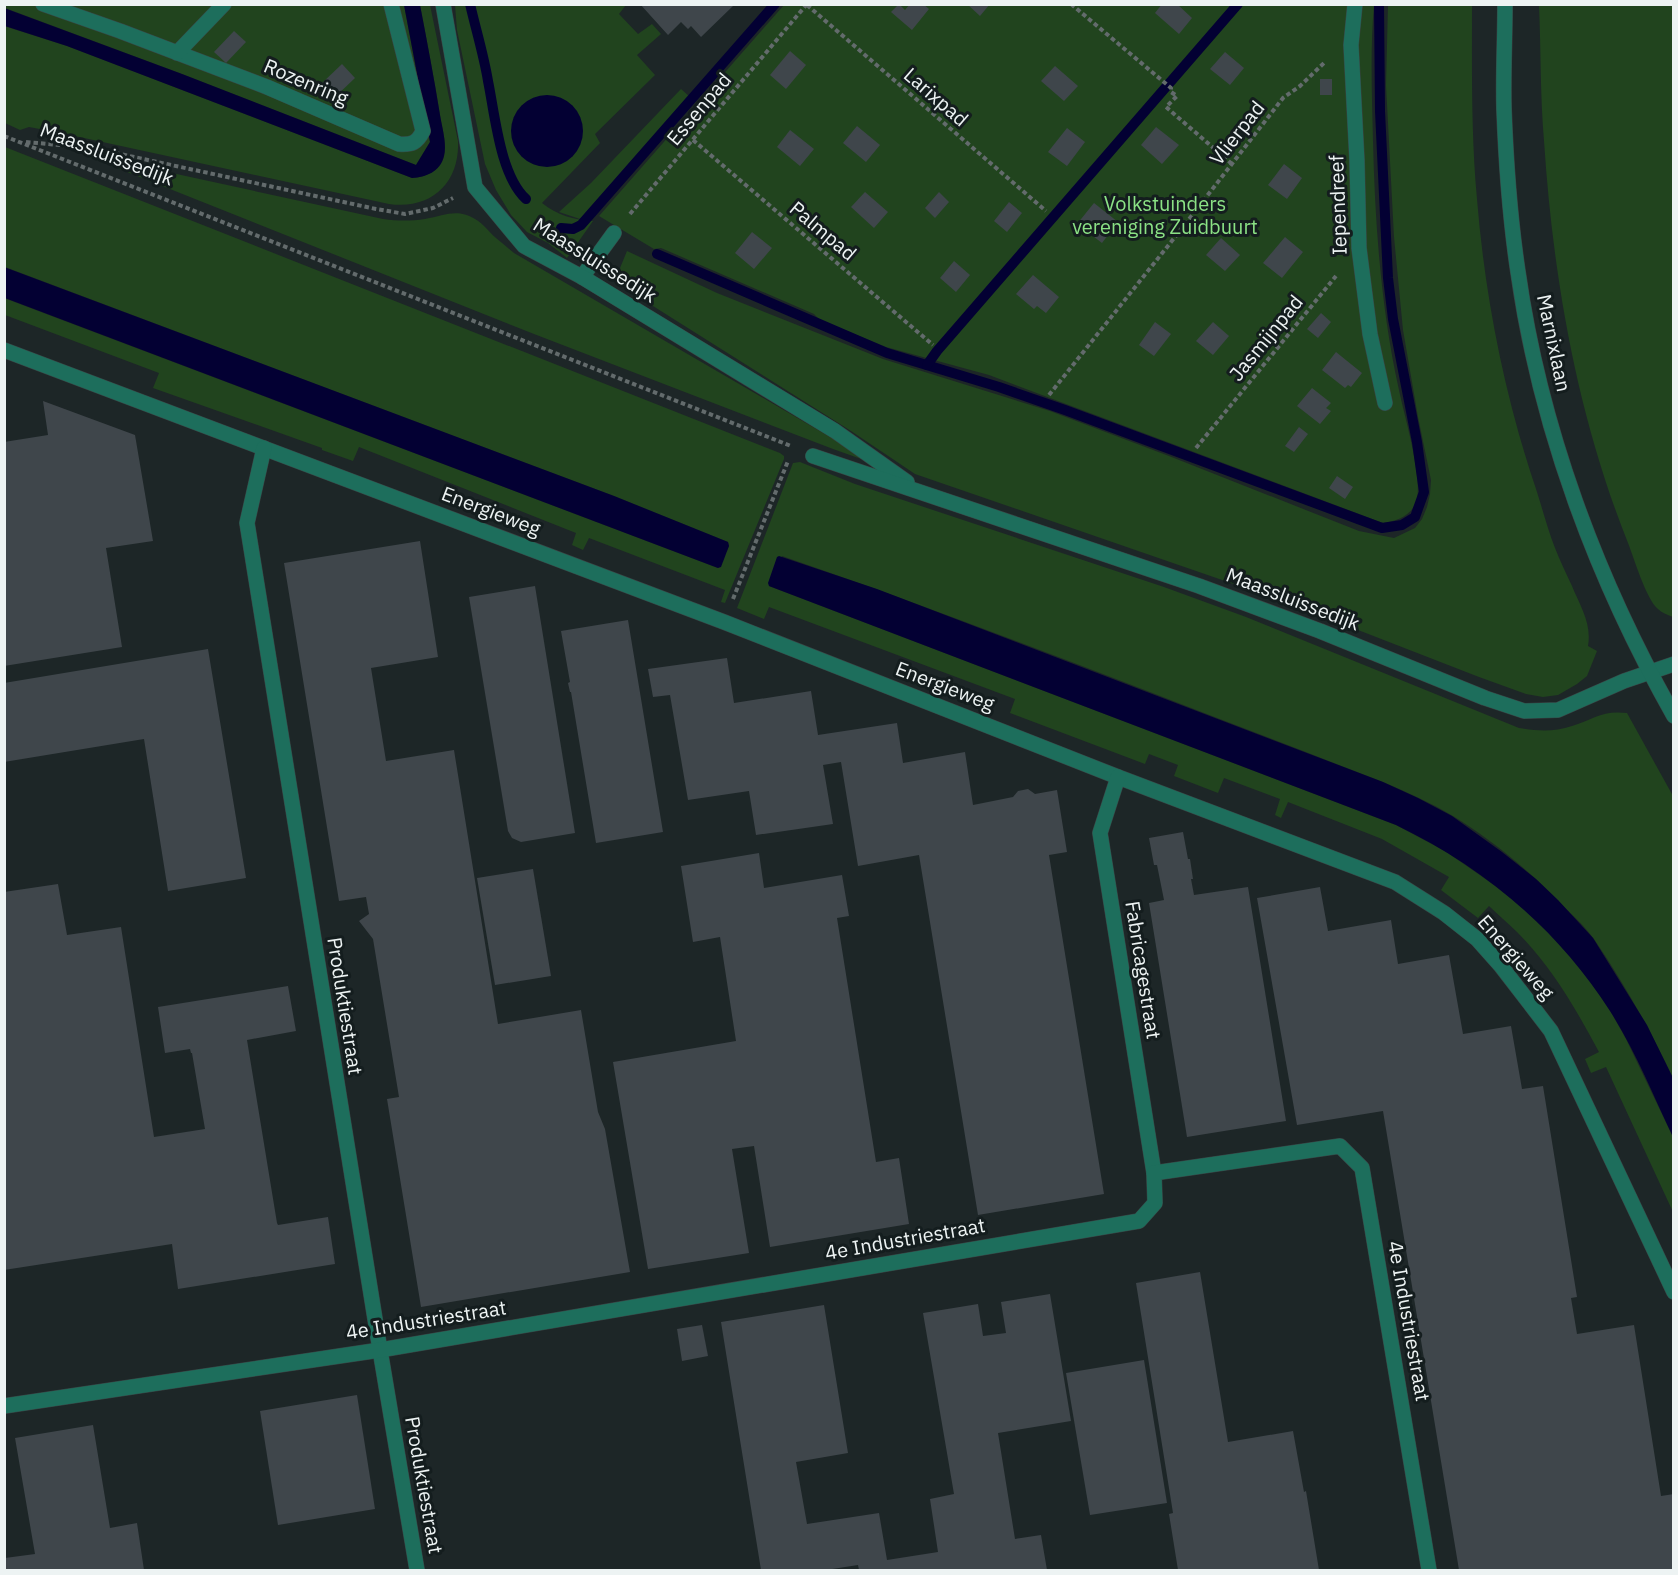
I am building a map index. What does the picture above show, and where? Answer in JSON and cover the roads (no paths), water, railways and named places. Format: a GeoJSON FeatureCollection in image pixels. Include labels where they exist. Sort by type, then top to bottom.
{"type":"FeatureCollection","features":[{"type":"Feature","properties":{"kind":"street","name":"Rozenring"},"geometry":{"type":"LineString","coordinates":[[43,4],[267,87],[399,144],[411,145],[419,140],[423,131],[391,4]]}},
{"type":"Feature","properties":{"kind":"street"},"geometry":{"type":"LineString","coordinates":[[177,53],[224,4]]}},
{"type":"Feature","properties":{"kind":"street","name":"Maassluissedijk"},"geometry":{"type":"LineString","coordinates":[[443,4],[475,187],[524,246],[582,277],[835,431],[919,491]]}},
{"type":"Feature","properties":{"kind":"street","name":"Iependreef"},"geometry":{"type":"LineString","coordinates":[[1355,4],[1351,45],[1359,248],[1370,334],[1385,403]]}},
{"type":"Feature","properties":{"kind":"street","name":"Marnixlaan"},"geometry":{"type":"LineString","coordinates":[[1505,4],[1504,107],[1509,190],[1518,273],[1534,357],[1560,456],[1580,516],[1648,672]]}},
{"type":"Feature","properties":{"kind":"street"},"geometry":{"type":"LineString","coordinates":[[582,277],[614,233]]}},
{"type":"Feature","properties":{"kind":"street","name":"Energieweg"},"geometry":{"type":"LineString","coordinates":[[4,350],[724,622],[1118,777],[1395,882],[1444,913],[1477,939],[1551,1031],[1674,1292]]}},
{"type":"Feature","properties":{"kind":"street","name":"Produktiestraat"},"geometry":{"type":"LineString","coordinates":[[264,448],[247,523],[417,1570]]}},
{"type":"Feature","properties":{"kind":"street","name":"Maassluissedijk"},"geometry":{"type":"LineString","coordinates":[[813,456],[1199,586],[1320,631],[1485,698],[1524,711],[1558,710],[1624,681],[1674,664]]}},
{"type":"Feature","properties":{"kind":"street"},"geometry":{"type":"LineString","coordinates":[[1648,672],[1674,716]]}},
{"type":"Feature","properties":{"kind":"street","name":"Fabricagestraat"},"geometry":{"type":"LineString","coordinates":[[1118,777],[1100,833],[1154,1173]]}},
{"type":"Feature","properties":{"kind":"street","name":"4e Industriestraat"},"geometry":{"type":"LineString","coordinates":[[4,1406],[380,1350],[1139,1221],[1155,1203],[1154,1173],[1340,1146],[1362,1168],[1429,1570]]}},
{"type":"Feature","properties":{"kind":"waterway"},"geometry":{"type":"LineString","coordinates":[[470,4],[504,160],[517,188],[526,199]]}},
{"type":"Feature","properties":{"kind":"waterway"},"geometry":{"type":"LineString","coordinates":[[561,228],[573,229],[581,225],[775,4]]}},
{"type":"Feature","properties":{"kind":"waterway"},"geometry":{"type":"LineString","coordinates":[[927,365],[1238,4]]}},
{"type":"Feature","properties":{"kind":"waterway"},"geometry":{"type":"LineString","coordinates":[[657,254],[887,353],[1065,410],[1382,528],[1402,525],[1415,517],[1424,492],[1417,442],[1393,319],[1388,278],[1380,111],[1379,4]]}},
{"type":"Feature","properties":{"kind":"park label","name":"Volkstuinders vereniging Zuidbuurt"},"geometry":{"type":"Point","coordinates":[1165,216]}}]}
